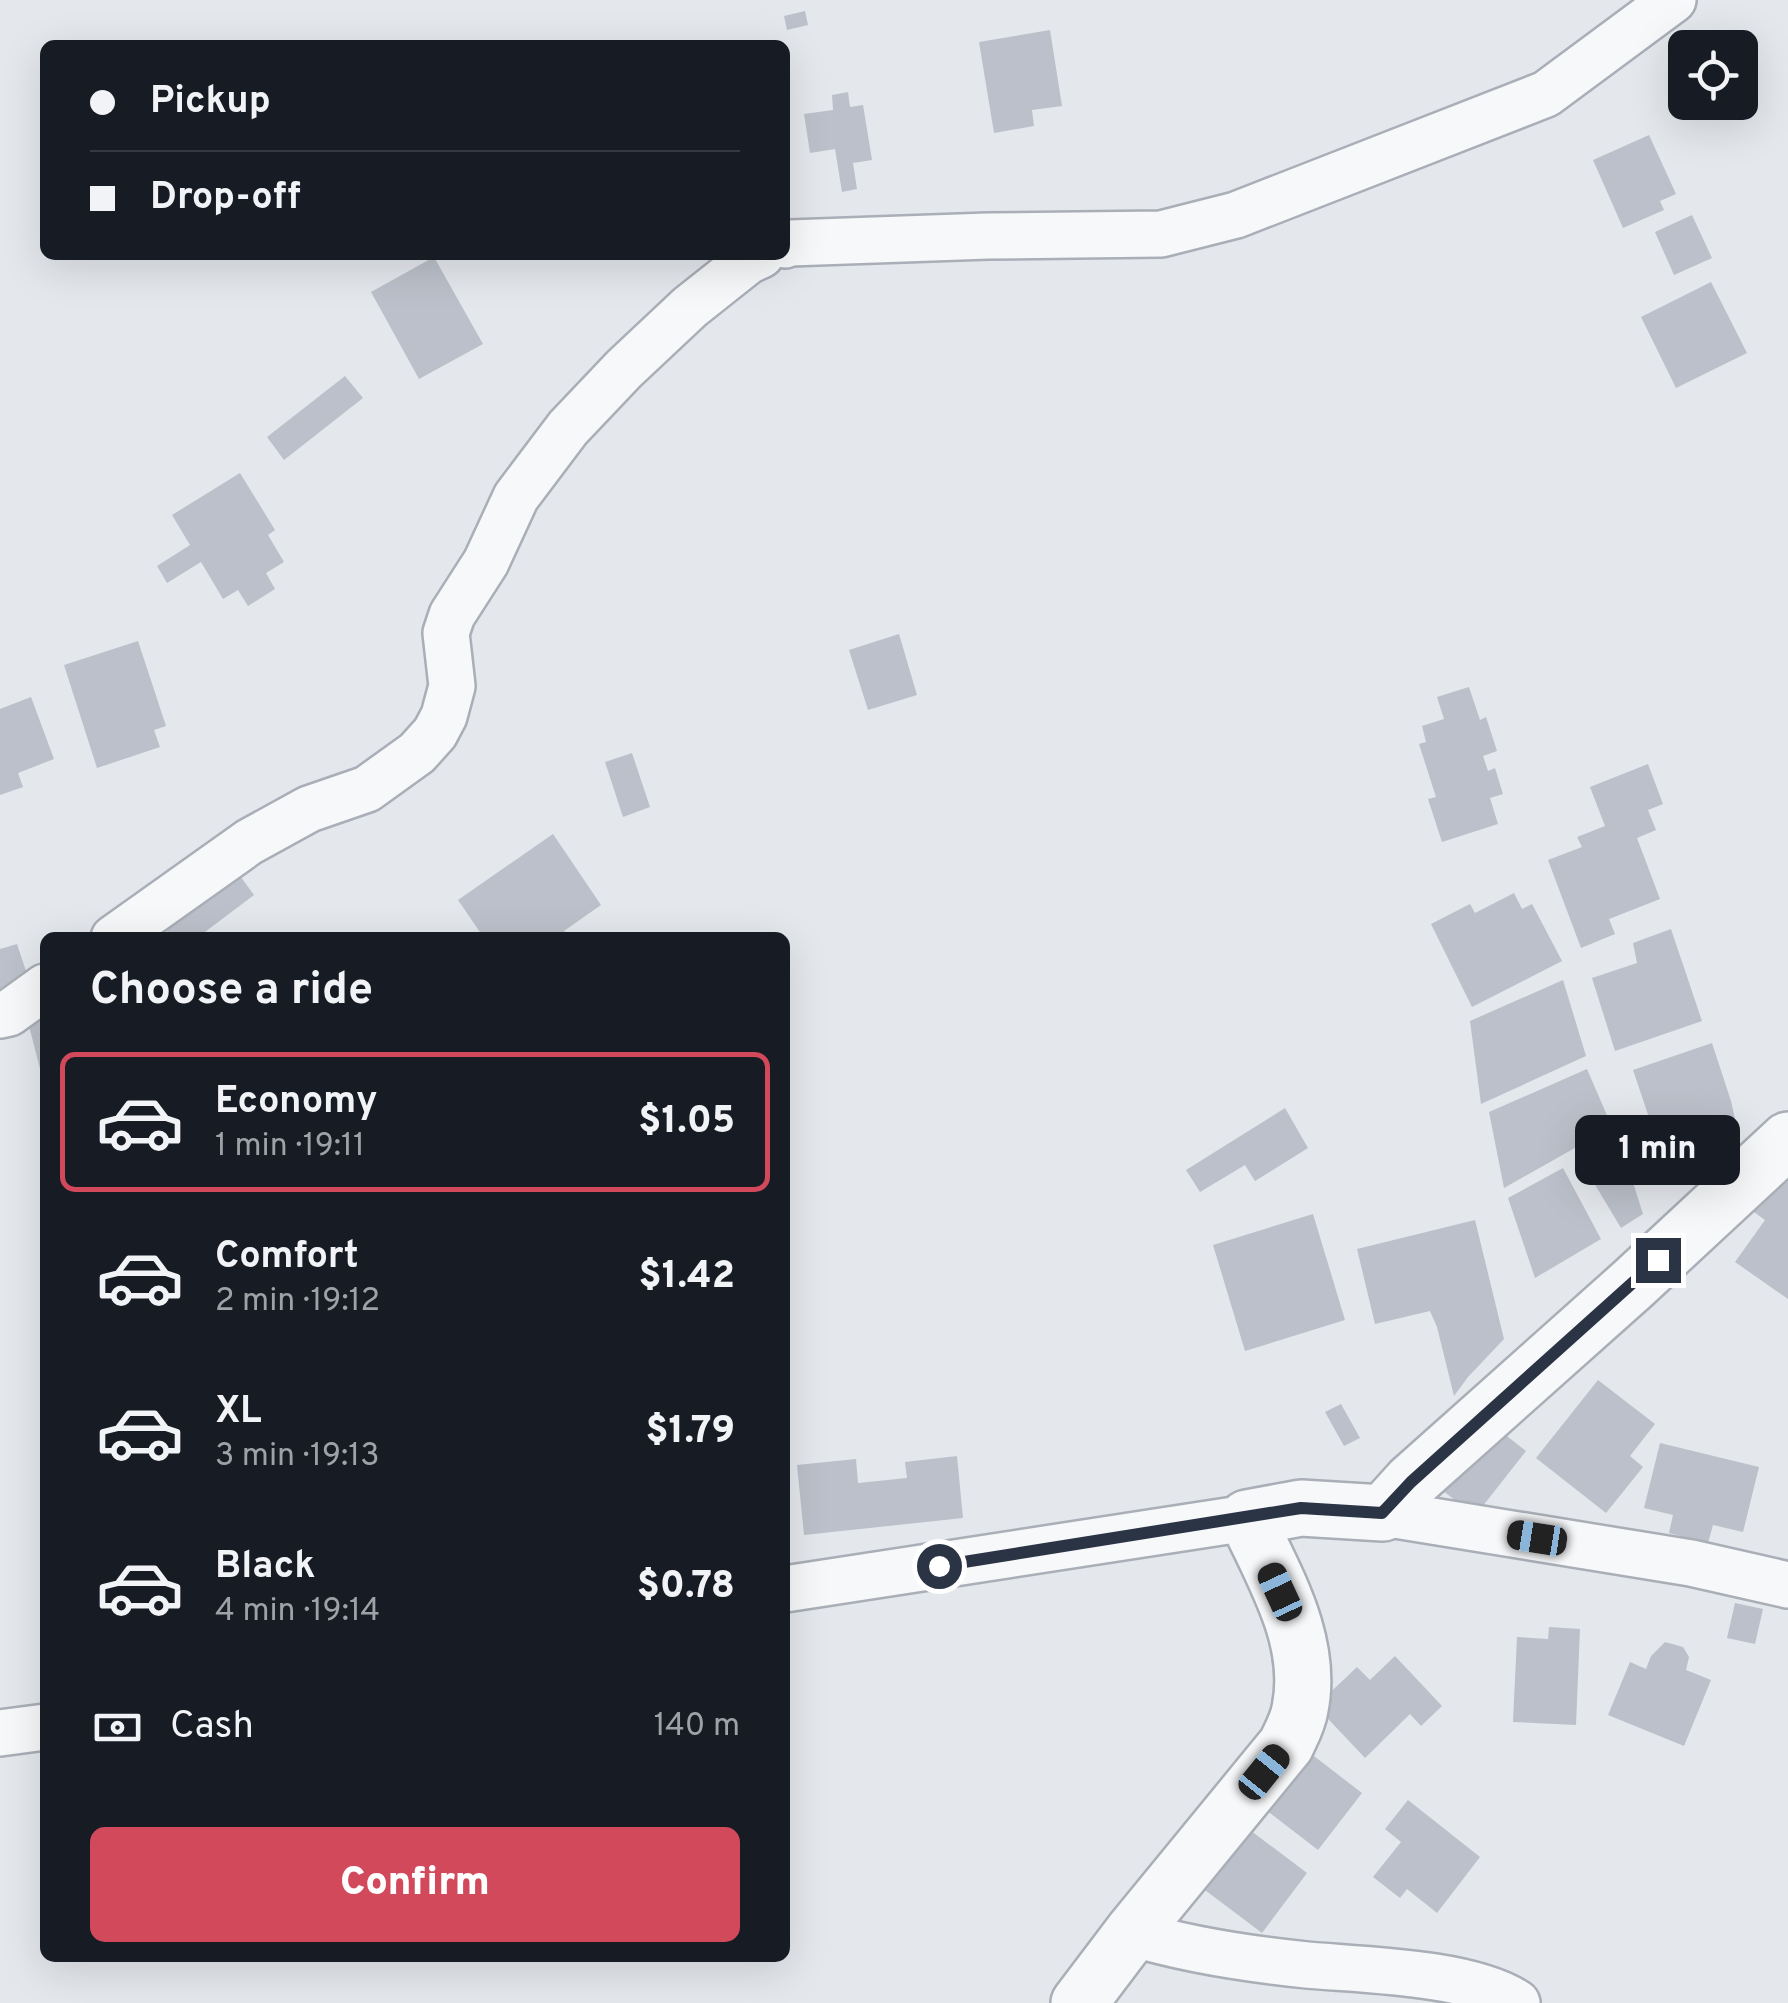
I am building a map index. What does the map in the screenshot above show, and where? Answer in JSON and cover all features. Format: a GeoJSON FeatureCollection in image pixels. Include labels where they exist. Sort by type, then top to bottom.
{"type":"FeatureCollection","features":[{"type":"Feature","properties":{"kind":"street"},"geometry":{"type":"LineString","coordinates":[[790,242],[1161,234],[1236,215],[1546,94],[1649,7]]}},
{"type":"Feature","properties":{"kind":"street"},"geometry":{"type":"LineString","coordinates":[[122,932],[248,842],[309,809],[367,789],[417,754],[444,716],[452,686],[446,633],[452,615],[486,562],[516,498],[568,428],[624,369],[748,260]]}},
{"type":"Feature","properties":{"kind":"street"},"geometry":{"type":"LineString","coordinates":[[0,1015],[40,991]]}},
{"type":"Feature","properties":{"kind":"street"},"geometry":{"type":"LineString","coordinates":[[1382,1513],[1411,1482],[1786,1143]]}},
{"type":"Feature","properties":{"kind":"street"},"geometry":{"type":"LineString","coordinates":[[790,1588],[1301,1508],[1382,1513],[1691,1563],[1788,1585]]}},
{"type":"Feature","properties":{"kind":"street"},"geometry":{"type":"LineString","coordinates":[[1079,2003],[1132,1932],[1286,1746],[1300,1712],[1302,1652],[1291,1615],[1247,1518]]}},
{"type":"Feature","properties":{"kind":"street"},"geometry":{"type":"LineString","coordinates":[[0,1733],[40,1728]]}},
{"type":"Feature","properties":{"kind":"street"},"geometry":{"type":"LineString","coordinates":[[1132,1932],[1184,1946],[1300,1964],[1426,1976],[1481,1987],[1518,2003]]}},
{"type":"Feature","properties":{"kind":"building"},"geometry":{"type":"Polygon","coordinates":[[[805,11],[808,25],[787,30],[784,16],[805,11]]]}},
{"type":"Feature","properties":{"kind":"building"},"geometry":{"type":"Polygon","coordinates":[[[1050,30],[1062,106],[1032,110],[1034,126],[994,133],[979,42],[1050,30]]]}},
{"type":"Feature","properties":{"kind":"building"},"geometry":{"type":"Polygon","coordinates":[[[848,92],[850,107],[863,105],[872,160],[853,163],[857,189],[842,192],[835,149],[810,153],[804,114],[833,110],[832,95],[848,92]]]}},
{"type":"Feature","properties":{"kind":"building"},"geometry":{"type":"Polygon","coordinates":[[[1649,135],[1676,194],[1660,201],[1664,210],[1623,228],[1593,160],[1649,135]]]}},
{"type":"Feature","properties":{"kind":"building"},"geometry":{"type":"Polygon","coordinates":[[[1692,215],[1712,258],[1674,275],[1655,232],[1692,215]]]}},
{"type":"Feature","properties":{"kind":"building"},"geometry":{"type":"Polygon","coordinates":[[[429,260],[436,260],[483,344],[419,379],[371,292],[429,260]]]}},
{"type":"Feature","properties":{"kind":"building"},"geometry":{"type":"Polygon","coordinates":[[[1711,282],[1747,353],[1676,388],[1641,317],[1711,282]]]}},
{"type":"Feature","properties":{"kind":"building"},"geometry":{"type":"Polygon","coordinates":[[[345,376],[363,398],[284,460],[267,437],[345,376]]]}},
{"type":"Feature","properties":{"kind":"building"},"geometry":{"type":"Polygon","coordinates":[[[240,473],[275,530],[268,535],[284,562],[266,573],[275,589],[248,606],[238,590],[223,599],[201,562],[167,583],[157,566],[190,545],[172,515],[240,473]]]}},
{"type":"Feature","properties":{"kind":"building"},"geometry":{"type":"Polygon","coordinates":[[[899,634],[917,695],[868,710],[849,650],[899,634]]]}},
{"type":"Feature","properties":{"kind":"building"},"geometry":{"type":"Polygon","coordinates":[[[138,641],[166,726],[154,730],[160,747],[97,768],[64,665],[138,641]]]}},
{"type":"Feature","properties":{"kind":"building"},"geometry":{"type":"Polygon","coordinates":[[[1469,687],[1480,720],[1486,717],[1497,751],[1483,756],[1488,771],[1495,768],[1503,794],[1490,798],[1498,824],[1442,842],[1428,799],[1436,797],[1419,744],[1426,742],[1422,726],[1444,719],[1437,697],[1469,687]]]}},
{"type":"Feature","properties":{"kind":"building"},"geometry":{"type":"Polygon","coordinates":[[[31,697],[54,759],[18,773],[23,787],[0,795],[0,709],[31,697]]]}},
{"type":"Feature","properties":{"kind":"building"},"geometry":{"type":"Polygon","coordinates":[[[632,753],[650,807],[623,817],[605,762],[632,753]]]}},
{"type":"Feature","properties":{"kind":"building"},"geometry":{"type":"Polygon","coordinates":[[[1648,764],[1663,804],[1648,810],[1656,830],[1637,838],[1660,899],[1609,919],[1615,934],[1581,948],[1548,860],[1582,847],[1577,837],[1605,826],[1590,787],[1648,764]]]}},
{"type":"Feature","properties":{"kind":"building"},"geometry":{"type":"Polygon","coordinates":[[[553,834],[601,905],[565,932],[480,932],[458,900],[553,834]]]}},
{"type":"Feature","properties":{"kind":"building"},"geometry":{"type":"Polygon","coordinates":[[[235,869],[254,895],[205,932],[168,932],[162,924],[235,869]]]}},
{"type":"Feature","properties":{"kind":"building"},"geometry":{"type":"Polygon","coordinates":[[[1514,893],[1522,909],[1532,904],[1562,961],[1472,1007],[1431,924],[1470,904],[1475,913],[1514,893]]]}},
{"type":"Feature","properties":{"kind":"building"},"geometry":{"type":"Polygon","coordinates":[[[1671,929],[1702,1021],[1615,1051],[1592,978],[1637,963],[1633,943],[1671,929]]]}},
{"type":"Feature","properties":{"kind":"building"},"geometry":{"type":"Polygon","coordinates":[[[17,944],[31,986],[0,996],[0,949],[17,944]]]}},
{"type":"Feature","properties":{"kind":"building"},"geometry":{"type":"Polygon","coordinates":[[[1563,980],[1586,1056],[1481,1104],[1470,1021],[1563,980]]]}},
{"type":"Feature","properties":{"kind":"building"},"geometry":{"type":"Polygon","coordinates":[[[40,1018],[40,1068],[28,1022],[40,1018]]]}},
{"type":"Feature","properties":{"kind":"building"},"geometry":{"type":"Polygon","coordinates":[[[1712,1043],[1737,1128],[1667,1179],[1633,1070],[1712,1043]]]}},
{"type":"Feature","properties":{"kind":"building"},"geometry":{"type":"Polygon","coordinates":[[[1587,1069],[1612,1127],[1504,1188],[1489,1112],[1587,1069]]]}},
{"type":"Feature","properties":{"kind":"building"},"geometry":{"type":"Polygon","coordinates":[[[1285,1108],[1308,1148],[1255,1181],[1245,1165],[1200,1192],[1186,1170],[1285,1108]]]}},
{"type":"Feature","properties":{"kind":"building"},"geometry":{"type":"Polygon","coordinates":[[[1620,1142],[1643,1214],[1621,1228],[1582,1163],[1620,1142]]]}},
{"type":"Feature","properties":{"kind":"building"},"geometry":{"type":"Polygon","coordinates":[[[1766,1166],[1788,1182],[1788,1299],[1735,1262],[1765,1220],[1740,1202],[1766,1166]]]}},
{"type":"Feature","properties":{"kind":"building"},"geometry":{"type":"Polygon","coordinates":[[[1563,1168],[1601,1239],[1535,1278],[1508,1198],[1563,1168]]]}},
{"type":"Feature","properties":{"kind":"building"},"geometry":{"type":"Polygon","coordinates":[[[1313,1214],[1345,1320],[1245,1351],[1213,1245],[1313,1214]]]}},
{"type":"Feature","properties":{"kind":"building"},"geometry":{"type":"Polygon","coordinates":[[[1475,1220],[1504,1339],[1454,1396],[1430,1311],[1375,1324],[1357,1249],[1475,1220]]]}},
{"type":"Feature","properties":{"kind":"building"},"geometry":{"type":"Polygon","coordinates":[[[1598,1380],[1655,1424],[1630,1456],[1643,1467],[1606,1513],[1536,1458],[1598,1380]]]}},
{"type":"Feature","properties":{"kind":"building"},"geometry":{"type":"Polygon","coordinates":[[[1341,1404],[1360,1438],[1344,1446],[1325,1412],[1341,1404]]]}},
{"type":"Feature","properties":{"kind":"building"},"geometry":{"type":"Polygon","coordinates":[[[1489,1422],[1526,1451],[1475,1516],[1437,1486],[1489,1422]]]}},
{"type":"Feature","properties":{"kind":"building"},"geometry":{"type":"Polygon","coordinates":[[[1660,1443],[1759,1467],[1743,1532],[1713,1525],[1708,1543],[1669,1533],[1673,1515],[1644,1508],[1660,1443]]]}},
{"type":"Feature","properties":{"kind":"building"},"geometry":{"type":"Polygon","coordinates":[[[957,1456],[963,1518],[804,1535],[797,1465],[856,1459],[858,1483],[907,1478],[905,1462],[957,1456]]]}},
{"type":"Feature","properties":{"kind":"building"},"geometry":{"type":"Polygon","coordinates":[[[1735,1603],[1763,1609],[1755,1644],[1727,1638],[1735,1603]]]}},
{"type":"Feature","properties":{"kind":"building"},"geometry":{"type":"Polygon","coordinates":[[[1549,1627],[1580,1629],[1576,1725],[1513,1722],[1517,1637],[1548,1639],[1549,1627]]]}},
{"type":"Feature","properties":{"kind":"building"},"geometry":{"type":"Polygon","coordinates":[[[1665,1642],[1683,1647],[1689,1657],[1686,1670],[1711,1680],[1684,1746],[1608,1715],[1630,1662],[1646,1669],[1651,1656],[1665,1642]]]}},
{"type":"Feature","properties":{"kind":"building"},"geometry":{"type":"Polygon","coordinates":[[[1395,1656],[1442,1706],[1421,1726],[1410,1714],[1365,1758],[1316,1706],[1357,1667],[1370,1680],[1395,1656]]]}},
{"type":"Feature","properties":{"kind":"building"},"geometry":{"type":"Polygon","coordinates":[[[1297,1743],[1362,1793],[1318,1850],[1253,1800],[1297,1743]]]}},
{"type":"Feature","properties":{"kind":"building"},"geometry":{"type":"Polygon","coordinates":[[[1408,1800],[1480,1857],[1437,1913],[1407,1889],[1400,1898],[1373,1877],[1401,1842],[1385,1829],[1408,1800]]]}},
{"type":"Feature","properties":{"kind":"building"},"geometry":{"type":"Polygon","coordinates":[[[1234,1818],[1307,1873],[1262,1933],[1189,1878],[1234,1818]]]}},
{"type":"Feature","properties":{"kind":"route"},"geometry":{"type":"LineString","coordinates":[[939,1566],[1301,1508],[1382,1513],[1411,1482],[1658,1260]]}}]}
